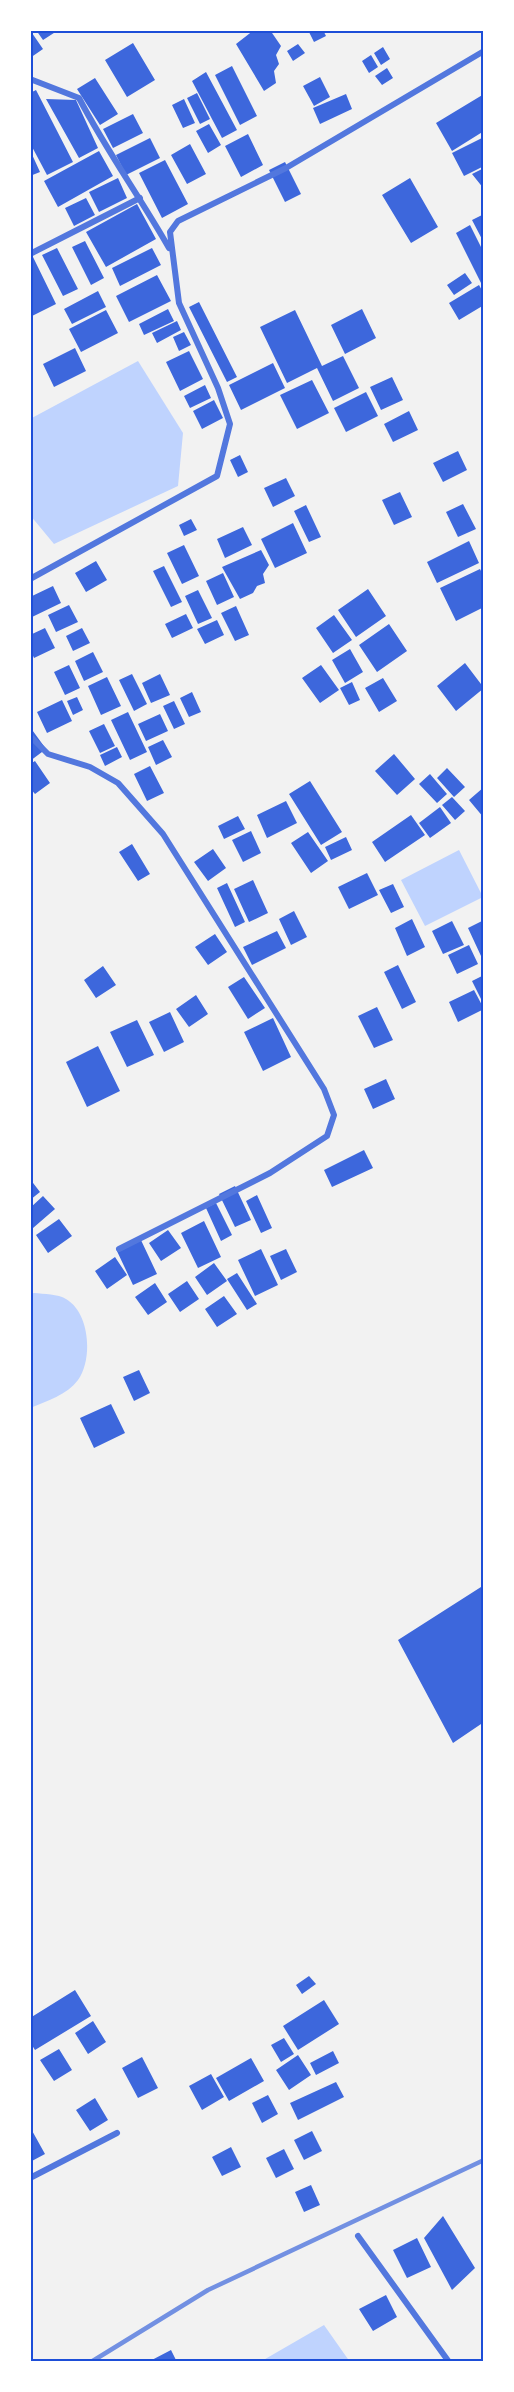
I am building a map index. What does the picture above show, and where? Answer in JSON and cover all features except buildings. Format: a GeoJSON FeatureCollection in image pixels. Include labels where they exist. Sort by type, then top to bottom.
{"type":"FeatureCollection","features":[{"type":"Feature","properties":{"kind":"street"},"geometry":{"type":"LineString","coordinates":[[30,579],[217,476],[230,424],[218,388],[179,303],[170,232],[178,221],[286,168],[484,51]]}},
{"type":"Feature","properties":{"kind":"street"},"geometry":{"type":"LineString","coordinates":[[30,79],[79,98],[100,137],[171,251]]}},
{"type":"Feature","properties":{"kind":"street"},"geometry":{"type":"LineString","coordinates":[[30,254],[140,198]]}},
{"type":"Feature","properties":{"kind":"street"},"geometry":{"type":"LineString","coordinates":[[30,736],[48,754],[90,767],[118,783],[163,834],[324,1089],[334,1115],[327,1136],[280,1167],[119,1250]]}},
{"type":"Feature","properties":{"kind":"street"},"geometry":{"type":"LineString","coordinates":[[30,2178],[117,2133]]}},
{"type":"Feature","properties":{"kind":"street"},"geometry":{"type":"LineString","coordinates":[[358,2236],[449,2362]]}},
{"type":"Feature","properties":{"kind":"water"},"geometry":{"type":"Polygon","coordinates":[[[138,361],[183,433],[178,486],[54,544],[30,515],[30,419],[138,361]]]}},
{"type":"Feature","properties":{"kind":"water"},"geometry":{"type":"Polygon","coordinates":[[[459,850],[483,897],[425,926],[401,880],[459,850]]]}},
{"type":"Feature","properties":{"kind":"water"},"geometry":{"type":"Polygon","coordinates":[[[30,1294],[59,1296],[74,1306],[84,1325],[87,1349],[83,1371],[78,1380],[56,1397],[30,1408],[30,1294]]]}},
{"type":"Feature","properties":{"kind":"water"},"geometry":{"type":"Polygon","coordinates":[[[324,2325],[350,2362],[260,2362],[324,2325]]]}},
{"type":"Feature","properties":{"kind":"railway"},"geometry":{"type":"LineString","coordinates":[[91,2362],[208,2290],[484,2160]]}}]}
